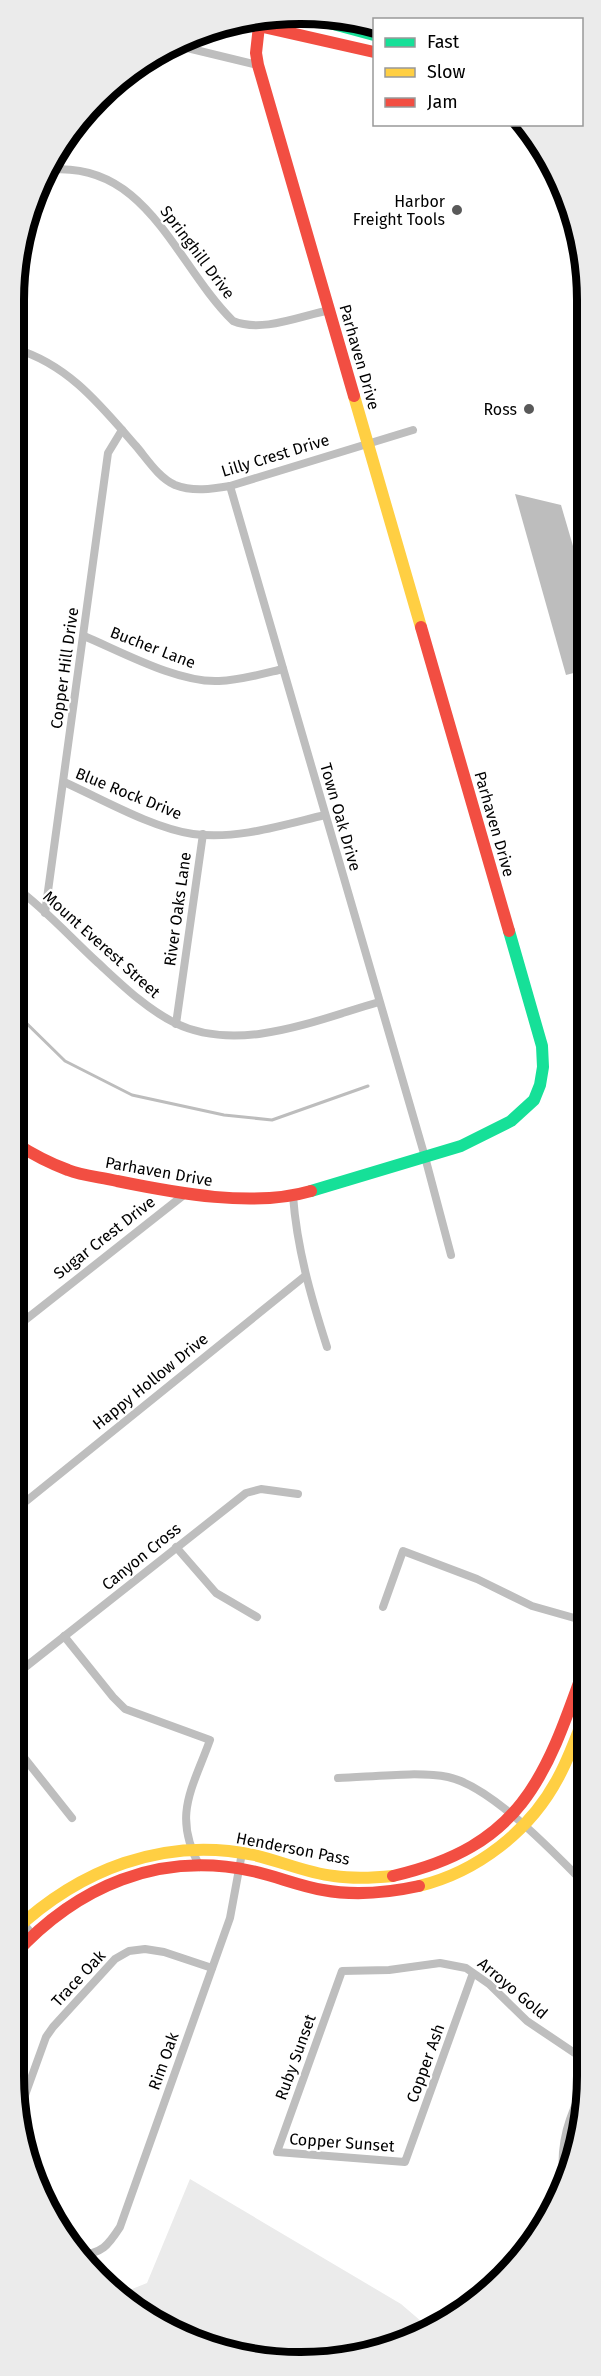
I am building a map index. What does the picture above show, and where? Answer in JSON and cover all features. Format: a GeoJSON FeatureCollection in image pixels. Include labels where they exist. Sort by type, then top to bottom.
{"type":"FeatureCollection","features":[{"type":"Feature","properties":{"kind":"main road"},"geometry":{"type":"LineString","coordinates":[[261,26],[373,52]]}},
{"type":"Feature","properties":{"kind":"main road","name":"Parhaven Drive"},"geometry":{"type":"LineString","coordinates":[[24,1149],[70,1171],[185,1194],[258,1199],[293,1196],[461,1146],[486,1135],[509,1123],[529,1108],[542,1085],[545,1074],[544,1059],[258,64],[256,53],[259,27]]}},
{"type":"Feature","properties":{"kind":"main road","name":"Henderson Pass"},"geometry":{"type":"LineString","coordinates":[[24,1917],[93,1874],[165,1852],[191,1850],[242,1853],[336,1876],[389,1876],[420,1870],[480,1843],[511,1816],[539,1781],[549,1762],[577,1687]]}},
{"type":"Feature","properties":{"kind":"main road","name":"Henderson Pass"},"geometry":{"type":"LineString","coordinates":[[24,1943],[56,1914],[100,1888],[123,1879],[167,1868],[240,1869],[334,1892],[402,1891],[447,1877],[488,1856],[506,1843],[539,1809],[558,1779],[577,1733]]}},
{"type":"Feature","properties":{"kind":"street"},"geometry":{"type":"LineString","coordinates":[[188,48],[258,64]]}},
{"type":"Feature","properties":{"kind":"street","name":"Springhill Drive"},"geometry":{"type":"LineString","coordinates":[[57,170],[93,173],[115,183],[135,197],[233,321],[243,325],[258,326],[330,310]]}},
{"type":"Feature","properties":{"kind":"street","name":"Lilly Crest Drive"},"geometry":{"type":"LineString","coordinates":[[24,352],[56,366],[70,377],[104,409],[161,475],[174,484],[198,489],[230,486],[413,430]]}},
{"type":"Feature","properties":{"kind":"street","name":"Copper Hill Drive"},"geometry":{"type":"LineString","coordinates":[[45,914],[108,453],[122,429]]}},
{"type":"Feature","properties":{"kind":"street","name":"Town Oak Drive"},"geometry":{"type":"LineString","coordinates":[[230,486],[425,1157],[451,1255]]}},
{"type":"Feature","properties":{"kind":"street","name":"Bucher Lane"},"geometry":{"type":"LineString","coordinates":[[84,636],[174,674],[202,680],[232,680],[283,669]]}},
{"type":"Feature","properties":{"kind":"street","name":"Blue Rock Drive"},"geometry":{"type":"LineString","coordinates":[[64,782],[161,825],[203,834],[219,835],[261,831],[325,815]]}},
{"type":"Feature","properties":{"kind":"street","name":"River Oaks Lane"},"geometry":{"type":"LineString","coordinates":[[176,1024],[203,834]]}},
{"type":"Feature","properties":{"kind":"street","name":"Mount Everest Street"},"geometry":{"type":"LineString","coordinates":[[24,895],[133,995],[176,1024],[192,1030],[229,1035],[264,1033],[379,1002]]}},
{"type":"Feature","properties":{"kind":"street","name":"Sugar Crest Drive"},"geometry":{"type":"LineString","coordinates":[[24,1321],[185,1194]]}},
{"type":"Feature","properties":{"kind":"street"},"geometry":{"type":"LineString","coordinates":[[293,1196],[297,1242],[327,1347]]}},
{"type":"Feature","properties":{"kind":"street","name":"Happy Hollow Drive"},"geometry":{"type":"LineString","coordinates":[[24,1503],[305,1276]]}},
{"type":"Feature","properties":{"kind":"street","name":"Canyon Cross"},"geometry":{"type":"LineString","coordinates":[[24,1668],[246,1493],[261,1489],[298,1494]]}},
{"type":"Feature","properties":{"kind":"street"},"geometry":{"type":"LineString","coordinates":[[176,1547],[216,1593],[257,1617]]}},
{"type":"Feature","properties":{"kind":"street"},"geometry":{"type":"LineString","coordinates":[[383,1607],[403,1551],[477,1579],[532,1606],[577,1620]]}},
{"type":"Feature","properties":{"kind":"street"},"geometry":{"type":"LineString","coordinates":[[64,1636],[125,1709],[210,1740],[186,1809],[185,1828],[191,1850],[200,1867]]}},
{"type":"Feature","properties":{"kind":"street"},"geometry":{"type":"LineString","coordinates":[[24,1758],[72,1818]]}},
{"type":"Feature","properties":{"kind":"street"},"geometry":{"type":"LineString","coordinates":[[338,1778],[429,1775],[451,1778],[475,1788],[524,1825],[577,1873]]}},
{"type":"Feature","properties":{"kind":"street","name":"Rim Oak"},"geometry":{"type":"LineString","coordinates":[[90,2254],[104,2249],[120,2228],[230,1918],[242,1853]]}},
{"type":"Feature","properties":{"kind":"street"},"geometry":{"type":"LineString","coordinates":[[24,1928],[32,1934]]}},
{"type":"Feature","properties":{"kind":"street","name":"Trace Oak"},"geometry":{"type":"LineString","coordinates":[[25,2095],[46,2037],[52,2027],[115,1959],[129,1951],[145,1949],[164,1952],[212,1968]]}},
{"type":"Feature","properties":{"kind":"street","name":"Arroyo Gold"},"geometry":{"type":"LineString","coordinates":[[342,1971],[389,1970],[440,1963],[455,1965],[489,1984],[526,2021],[577,2055]]}},
{"type":"Feature","properties":{"kind":"street","name":"Ruby Sunset"},"geometry":{"type":"LineString","coordinates":[[277,2152],[342,1971]]}},
{"type":"Feature","properties":{"kind":"street","name":"Copper Ash"},"geometry":{"type":"LineString","coordinates":[[405,2162],[473,1973]]}},
{"type":"Feature","properties":{"kind":"street"},"geometry":{"type":"LineString","coordinates":[[562,2163],[566,2128],[575,2107]]}},
{"type":"Feature","properties":{"kind":"street","name":"Copper Sunset"},"geometry":{"type":"LineString","coordinates":[[277,2152],[405,2162]]}},
{"type":"Feature","properties":{"kind":"shaded area"},"geometry":{"type":"Polygon","coordinates":[[[515,494],[561,505],[577,560],[577,672],[566,675],[515,494]]]}},
{"type":"Feature","properties":{"kind":"shaded area"},"geometry":{"type":"Polygon","coordinates":[[[190,2179],[401,2304],[423,2323],[372,2343],[337,2350],[300,2352],[264,2350],[229,2343],[195,2331],[162,2315],[127,2291],[147,2283],[190,2179]]]}},
{"type":"Feature","properties":{"kind":"waterway"},"geometry":{"type":"LineString","coordinates":[[24,1021],[65,1061],[132,1095],[224,1115],[272,1120],[368,1086]]}},
{"type":"Feature","properties":{"kind":"traffic: fast"},"geometry":{"type":"LineString","coordinates":[[348,28],[373,35]]}},
{"type":"Feature","properties":{"kind":"traffic: fast"},"geometry":{"type":"LineString","coordinates":[[311,1191],[461,1146],[511,1121],[534,1100],[540,1085],[543,1067],[542,1046],[509,931]]}},
{"type":"Feature","properties":{"kind":"traffic: slow"},"geometry":{"type":"LineString","coordinates":[[354,396],[421,627]]}},
{"type":"Feature","properties":{"kind":"traffic: slow"},"geometry":{"type":"LineString","coordinates":[[419,1886],[440,1880],[481,1860],[517,1832],[533,1815],[558,1778],[577,1734]]}},
{"type":"Feature","properties":{"kind":"traffic: slow"},"geometry":{"type":"LineString","coordinates":[[24,1922],[66,1891],[95,1875],[124,1863],[187,1850],[220,1850],[254,1855],[304,1870],[341,1877],[393,1876]]}},
{"type":"Feature","properties":{"kind":"traffic: jam"},"geometry":{"type":"LineString","coordinates":[[262,26],[373,52]]}},
{"type":"Feature","properties":{"kind":"traffic: jam"},"geometry":{"type":"LineString","coordinates":[[259,27],[256,53],[258,65],[354,396]]}},
{"type":"Feature","properties":{"kind":"traffic: jam"},"geometry":{"type":"LineString","coordinates":[[421,627],[509,931]]}},
{"type":"Feature","properties":{"kind":"traffic: jam"},"geometry":{"type":"LineString","coordinates":[[24,1149],[74,1172],[189,1194],[265,1198],[311,1191]]}},
{"type":"Feature","properties":{"kind":"traffic: jam"},"geometry":{"type":"LineString","coordinates":[[393,1876],[437,1863],[472,1846],[500,1826],[522,1802],[541,1774],[577,1689]]}},
{"type":"Feature","properties":{"kind":"traffic: jam"},"geometry":{"type":"LineString","coordinates":[[24,1945],[65,1910],[92,1893],[122,1880],[152,1871],[184,1866],[218,1866],[252,1871],[335,1892],[383,1892],[419,1886]]}},
{"type":"Feature","properties":{"kind":"place","name":"Harbor Freight Tools"},"geometry":{"type":"Point","coordinates":[457,210]}},
{"type":"Feature","properties":{"kind":"place","name":"Ross"},"geometry":{"type":"Point","coordinates":[529,409]}}]}
